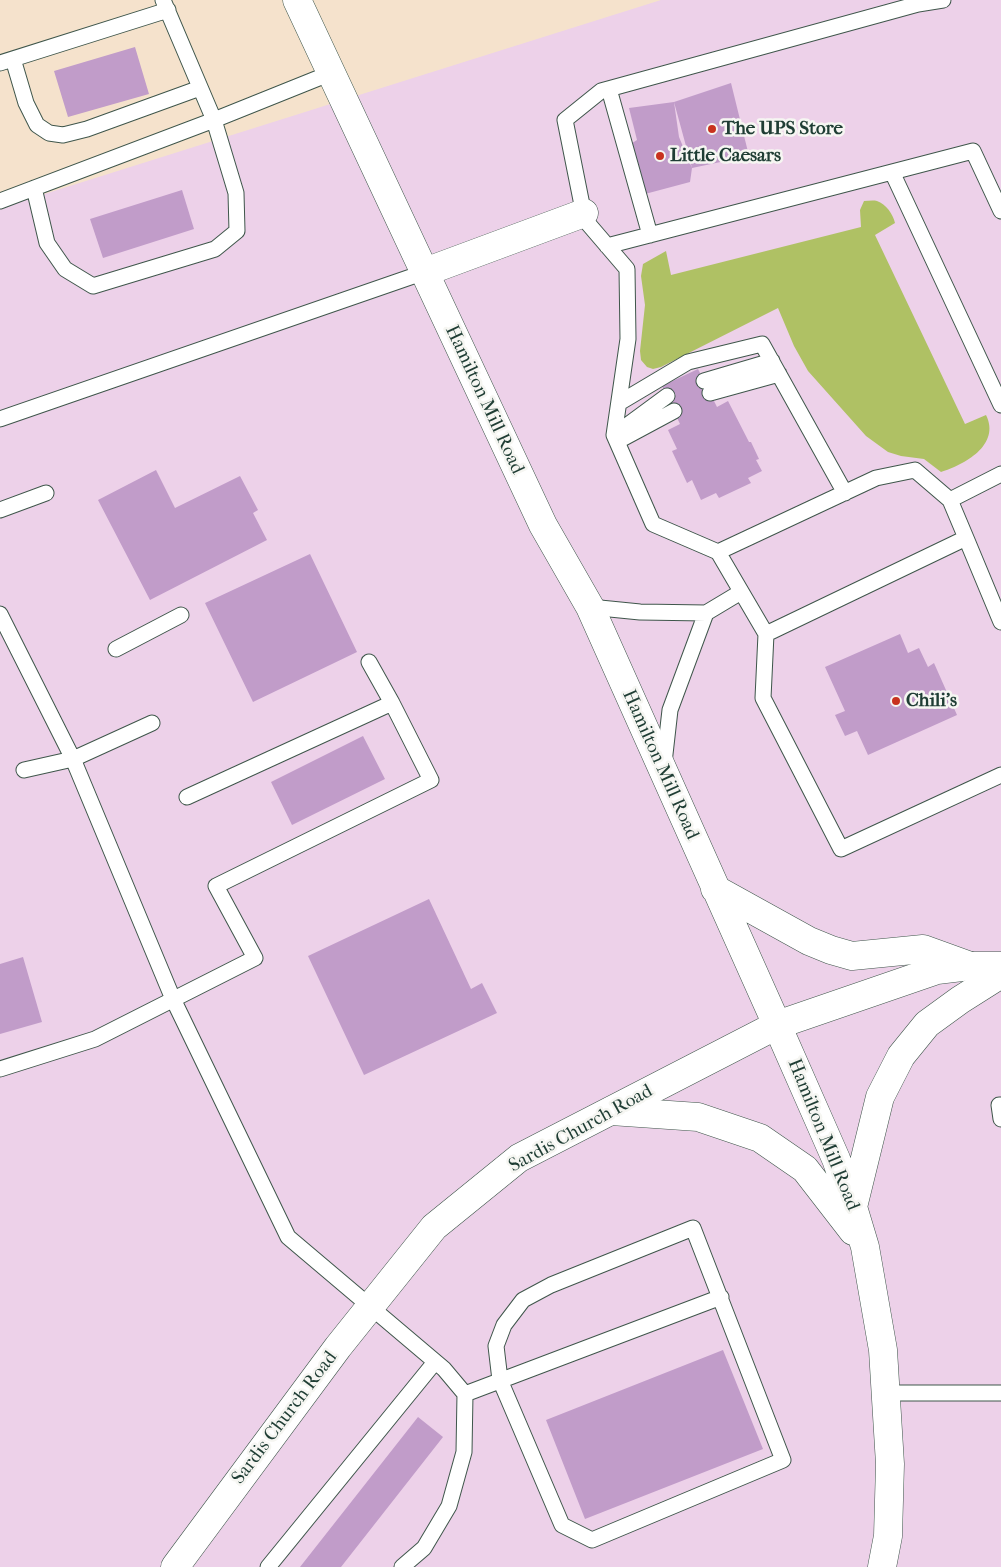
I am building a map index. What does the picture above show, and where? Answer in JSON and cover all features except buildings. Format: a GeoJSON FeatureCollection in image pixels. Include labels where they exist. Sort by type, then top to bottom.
{"type":"FeatureCollection","features":[{"type":"Feature","properties":{"kind":"main road","name":"Hamilton Mill Road"},"geometry":{"type":"LineString","coordinates":[[296,0],[543,525],[590,606],[836,1159],[865,1247],[883,1350],[890,1464],[888,1536],[882,1567]]}},
{"type":"Feature","properties":{"kind":"main road"},"geometry":{"type":"LineString","coordinates":[[425,272],[584,213]]}},
{"type":"Feature","properties":{"kind":"main road"},"geometry":{"type":"LineString","coordinates":[[715,889],[809,941],[831,950],[852,956],[923,949],[970,966]]}},
{"type":"Feature","properties":{"kind":"main road","name":"Sardis Church Road"},"geometry":{"type":"LineString","coordinates":[[175,1567],[332,1355],[434,1227],[519,1158],[777,1025],[937,970],[970,966],[1001,966]]}},
{"type":"Feature","properties":{"kind":"main road"},"geometry":{"type":"LineString","coordinates":[[853,1207],[880,1097],[901,1056],[927,1024],[1001,974]]}},
{"type":"Feature","properties":{"kind":"main road"},"geometry":{"type":"LineString","coordinates":[[611,1111],[698,1117],[760,1138],[805,1170],[865,1247]]}},
{"type":"Feature","properties":{"kind":"lane"},"geometry":{"type":"LineString","coordinates":[[943,0],[918,4],[601,91],[565,120],[585,220],[627,269],[628,339],[615,438],[653,524],[718,552],[766,634],[762,698],[841,849],[1001,775]]}},
{"type":"Feature","properties":{"kind":"lane"},"geometry":{"type":"LineString","coordinates":[[34,188],[47,243],[65,269],[93,286],[215,249],[237,231],[236,193],[214,120],[165,5],[7,61],[37,125],[49,133],[63,135],[87,129],[200,88]]}},
{"type":"Feature","properties":{"kind":"lane"},"geometry":{"type":"LineString","coordinates":[[0,201],[214,120],[331,73]]}},
{"type":"Feature","properties":{"kind":"lane"},"geometry":{"type":"LineString","coordinates":[[609,89],[650,235]]}},
{"type":"Feature","properties":{"kind":"lane"},"geometry":{"type":"LineString","coordinates":[[607,246],[973,151],[1001,211]]}},
{"type":"Feature","properties":{"kind":"lane"},"geometry":{"type":"LineString","coordinates":[[892,172],[1001,405]]}},
{"type":"Feature","properties":{"kind":"lane"},"geometry":{"type":"LineString","coordinates":[[0,419],[425,272]]}},
{"type":"Feature","properties":{"kind":"lane"},"geometry":{"type":"LineString","coordinates":[[619,403],[688,362],[762,344],[845,492]]}},
{"type":"Feature","properties":{"kind":"lane"},"geometry":{"type":"LineString","coordinates":[[772,361],[707,387],[779,374]]}},
{"type":"Feature","properties":{"kind":"lane"},"geometry":{"type":"LineString","coordinates":[[615,438],[667,396]]}},
{"type":"Feature","properties":{"kind":"lane"},"geometry":{"type":"LineString","coordinates":[[615,438],[674,411]]}},
{"type":"Feature","properties":{"kind":"lane"},"geometry":{"type":"LineString","coordinates":[[718,552],[876,478],[915,470],[950,500],[1001,622]]}},
{"type":"Feature","properties":{"kind":"lane"},"geometry":{"type":"LineString","coordinates":[[950,500],[1001,474]]}},
{"type":"Feature","properties":{"kind":"lane"},"geometry":{"type":"LineString","coordinates":[[0,510],[46,493]]}},
{"type":"Feature","properties":{"kind":"lane"},"geometry":{"type":"LineString","coordinates":[[766,634],[966,538]]}},
{"type":"Feature","properties":{"kind":"lane"},"geometry":{"type":"LineString","coordinates":[[590,606],[640,612],[706,613],[741,592]]}},
{"type":"Feature","properties":{"kind":"lane"},"geometry":{"type":"LineString","coordinates":[[663,772],[670,710],[706,613]]}},
{"type":"Feature","properties":{"kind":"lane"},"geometry":{"type":"LineString","coordinates":[[0,614],[73,759],[173,999],[288,1237],[435,1362],[465,1394],[464,1452],[448,1506],[424,1548],[402,1567]]}},
{"type":"Feature","properties":{"kind":"lane"},"geometry":{"type":"LineString","coordinates":[[116,649],[181,615]]}},
{"type":"Feature","properties":{"kind":"lane"},"geometry":{"type":"LineString","coordinates":[[0,1069],[95,1038],[254,958],[216,886],[431,780],[369,662]]}},
{"type":"Feature","properties":{"kind":"lane"},"geometry":{"type":"LineString","coordinates":[[187,797],[392,703]]}},
{"type":"Feature","properties":{"kind":"lane"},"geometry":{"type":"LineString","coordinates":[[24,770],[73,759],[152,723]]}},
{"type":"Feature","properties":{"kind":"lane"},"geometry":{"type":"LineString","coordinates":[[1001,1105],[999,1105],[1001,1120]]}},
{"type":"Feature","properties":{"kind":"lane"},"geometry":{"type":"LineString","coordinates":[[693,1228],[783,1460],[592,1540],[562,1525],[500,1380],[496,1346],[504,1325],[523,1300],[550,1285],[693,1228]]}},
{"type":"Feature","properties":{"kind":"lane"},"geometry":{"type":"LineString","coordinates":[[465,1394],[721,1297]]}},
{"type":"Feature","properties":{"kind":"lane"},"geometry":{"type":"LineString","coordinates":[[268,1567],[435,1362]]}},
{"type":"Feature","properties":{"kind":"lane"},"geometry":{"type":"LineString","coordinates":[[886,1393],[1001,1393]]}},
{"type":"Feature","properties":{"kind":"shaded area"},"geometry":{"type":"Polygon","coordinates":[[[661,0],[1001,0],[1001,1567],[0,1567],[0,208],[661,0]]]}},
{"type":"Feature","properties":{"kind":"green space"},"geometry":{"type":"Polygon","coordinates":[[[864,201],[880,202],[893,216],[895,223],[875,235],[965,424],[986,415],[989,436],[978,452],[960,464],[941,472],[924,459],[888,452],[866,436],[808,371],[794,346],[778,308],[661,367],[653,369],[647,367],[641,360],[640,351],[645,305],[641,276],[643,264],[666,251],[671,275],[861,227],[860,210],[864,201]]]}},
{"type":"Feature","properties":{"kind":"place","name":"The UPS Store"},"geometry":{"type":"Point","coordinates":[712,129]}},
{"type":"Feature","properties":{"kind":"place","name":"Little Caesars"},"geometry":{"type":"Point","coordinates":[660,156]}},
{"type":"Feature","properties":{"kind":"place","name":"Chili's"},"geometry":{"type":"Point","coordinates":[896,701]}}]}
